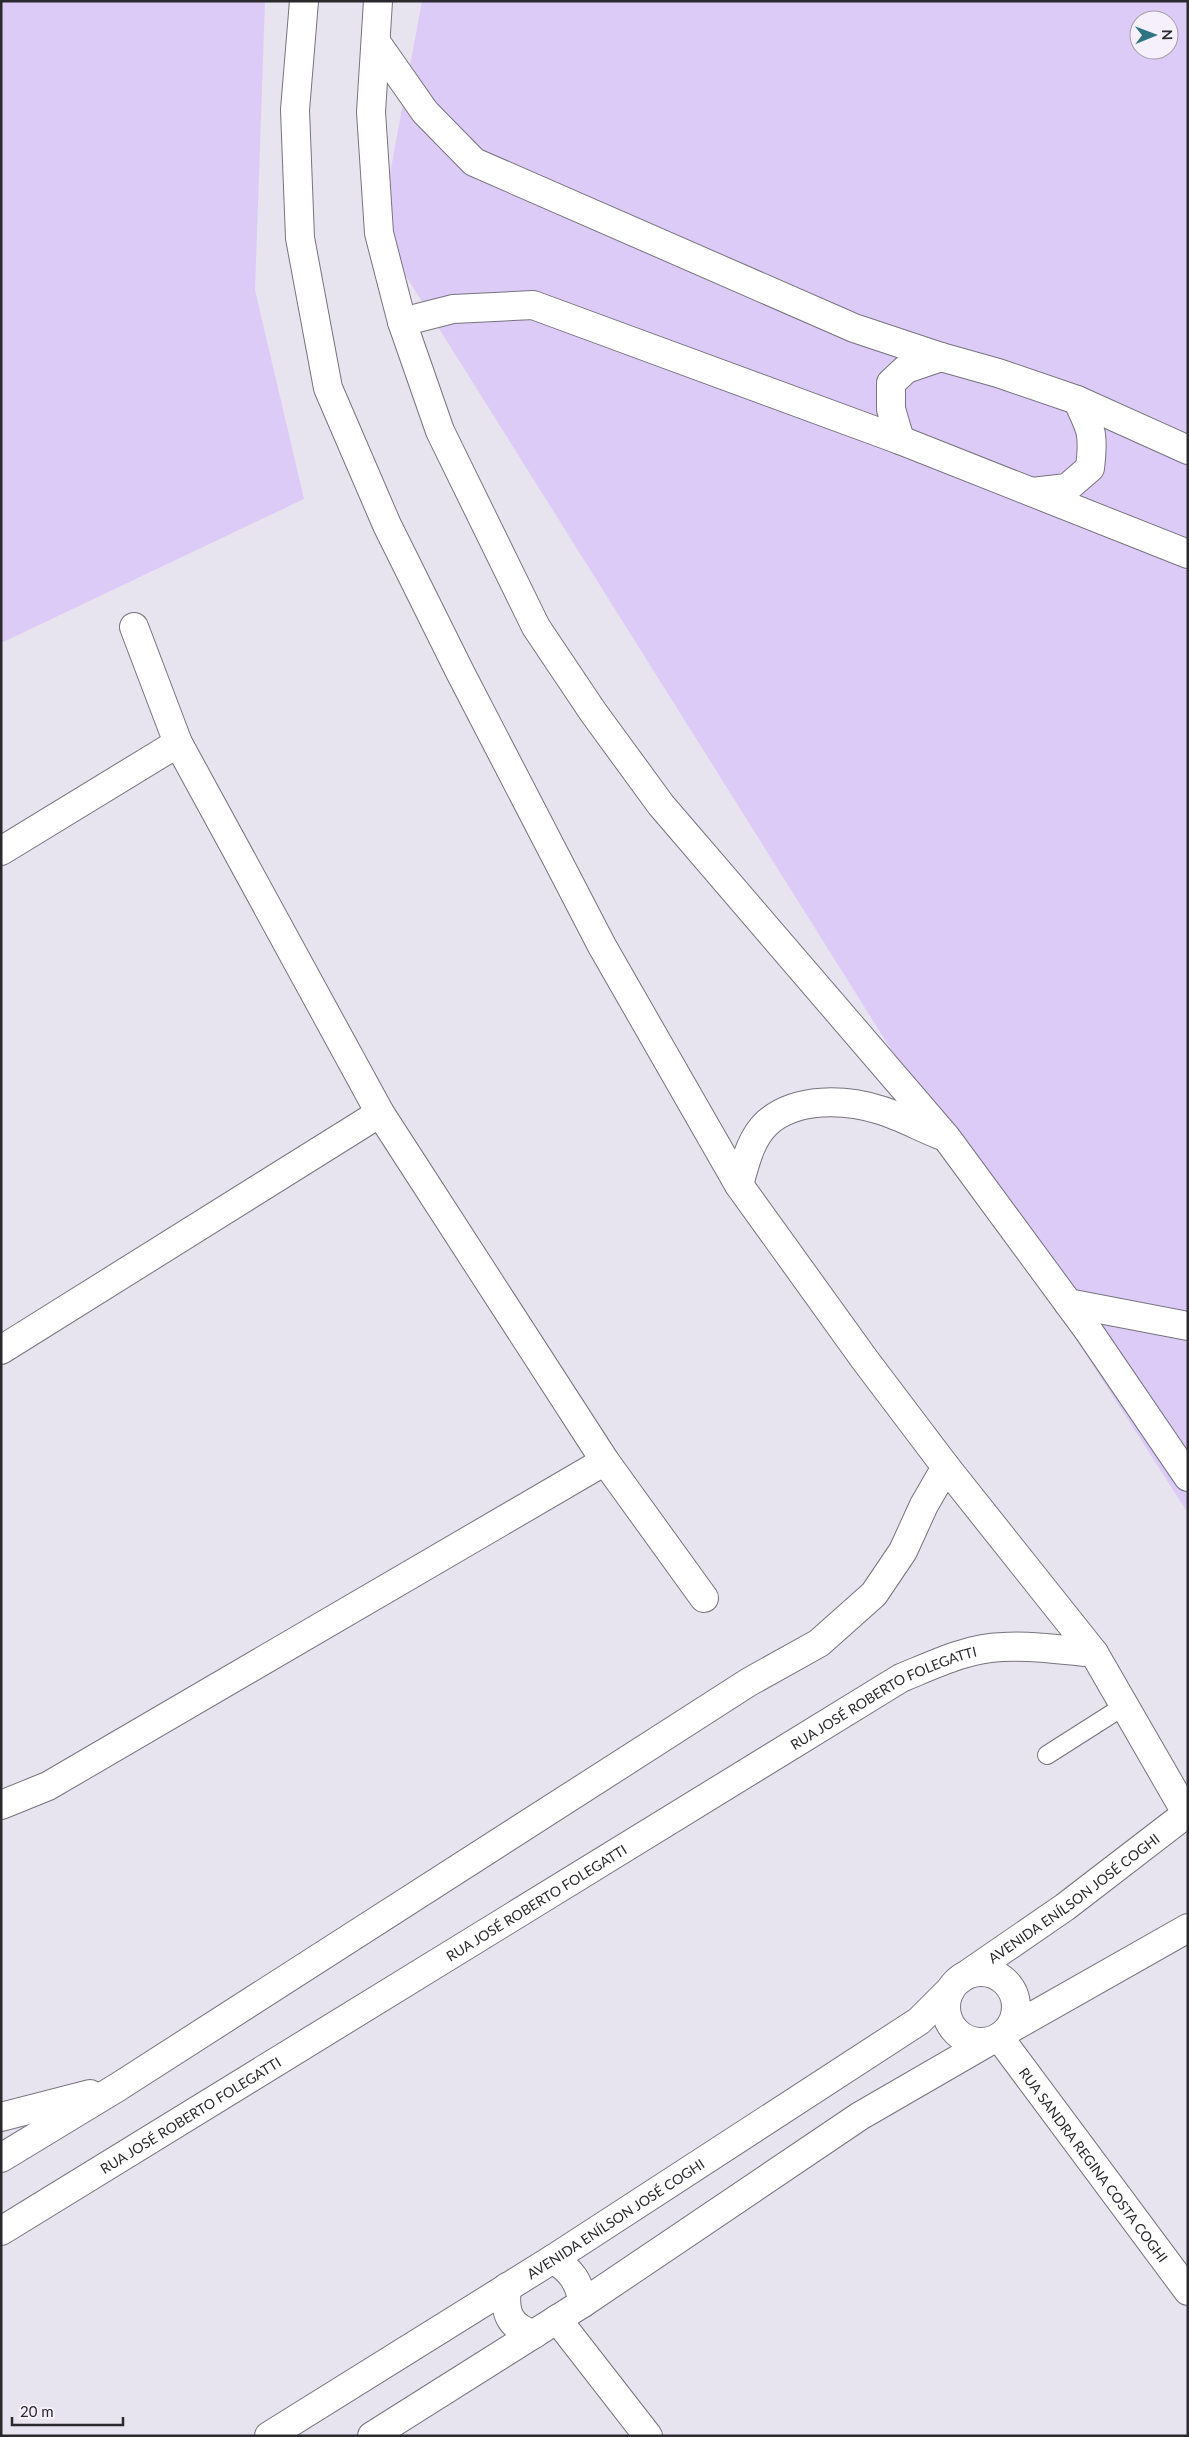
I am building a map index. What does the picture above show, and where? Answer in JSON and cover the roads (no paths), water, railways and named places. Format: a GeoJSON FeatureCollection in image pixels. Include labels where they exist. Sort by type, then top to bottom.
{"type":"FeatureCollection","features":[{"type":"Feature","properties":{"kind":"street"},"geometry":{"type":"LineString","coordinates":[[304,1],[295,110],[300,238],[328,388],[387,525],[460,672],[602,946],[739,1185],[865,1360],[946,1467],[1094,1653],[1187,1815]]}},
{"type":"Feature","properties":{"kind":"street"},"geometry":{"type":"LineString","coordinates":[[378,1],[371,112],[379,232],[402,322],[440,432],[536,627],[587,704],[661,805],[946,1137],[1068,1303],[1188,1477]]}},
{"type":"Feature","properties":{"kind":"street"},"geometry":{"type":"LineString","coordinates":[[376,42],[425,112],[474,162],[854,328],[1078,400],[1188,450]]}},
{"type":"Feature","properties":{"kind":"street"},"geometry":{"type":"LineString","coordinates":[[402,322],[452,308],[533,305],[900,440],[1188,554]]}},
{"type":"Feature","properties":{"kind":"street"},"geometry":{"type":"LineString","coordinates":[[900,440],[891,409],[892,383],[906,369],[941,357]]}},
{"type":"Feature","properties":{"kind":"street"},"geometry":{"type":"LineString","coordinates":[[1031,492],[1067,488],[1090,468],[1094,440],[1078,400]]}},
{"type":"Feature","properties":{"kind":"street"},"geometry":{"type":"LineString","coordinates":[[134,626],[178,743],[380,1112],[605,1461],[704,1598]]}},
{"type":"Feature","properties":{"kind":"street"},"geometry":{"type":"LineString","coordinates":[[1,851],[178,743]]}},
{"type":"Feature","properties":{"kind":"street"},"geometry":{"type":"LineString","coordinates":[[739,1185],[748,1150],[767,1123],[796,1106],[830,1102],[880,1110],[946,1137]]}},
{"type":"Feature","properties":{"kind":"street"},"geometry":{"type":"LineString","coordinates":[[1,1350],[380,1112]]}},
{"type":"Feature","properties":{"kind":"street"},"geometry":{"type":"LineString","coordinates":[[1068,1303],[1188,1326]]}},
{"type":"Feature","properties":{"kind":"street"},"geometry":{"type":"LineString","coordinates":[[1,1806],[48,1786],[605,1461]]}},
{"type":"Feature","properties":{"kind":"street"},"geometry":{"type":"LineString","coordinates":[[1,2158],[118,2087],[749,1682],[819,1643],[874,1594],[903,1550],[924,1505],[946,1467]]}},
{"type":"Feature","properties":{"kind":"street","name":"RUA JOSÉ ROBERTO FOLEGATTI"},"geometry":{"type":"LineString","coordinates":[[1,2231],[901,1678],[958,1655],[1000,1646],[1038,1647],[1094,1653]]}},
{"type":"Feature","properties":{"kind":"street","name":"AVENIDA ENÍLSON JOSÉ COGHI"},"geometry":{"type":"LineString","coordinates":[[270,2436],[553,2259],[919,2021],[955,1985],[1065,1907],[1187,1815]]}},
{"type":"Feature","properties":{"kind":"street"},"geometry":{"type":"LineString","coordinates":[[372,2436],[583,2303],[860,2116],[1188,1928]]}},
{"type":"Feature","properties":{"kind":"street"},"geometry":{"type":"LineString","coordinates":[[980,1971],[992,1973],[1006,1982],[1015,1997],[1017,2009],[1014,2020],[999,2036],[977,2042],[966,2039],[956,2032],[946,2011],[947,1999],[955,1985],[969,1974],[980,1971]]}},
{"type":"Feature","properties":{"kind":"street","name":"RUA SANDRA REGINA COSTA COGHI"},"geometry":{"type":"LineString","coordinates":[[999,2036],[1188,2291]]}},
{"type":"Feature","properties":{"kind":"street"},"geometry":{"type":"LineString","coordinates":[[1,2117],[118,2087]]}},
{"type":"Feature","properties":{"kind":"street"},"geometry":{"type":"LineString","coordinates":[[553,2259],[575,2277],[583,2303]]}},
{"type":"Feature","properties":{"kind":"street"},"geometry":{"type":"LineString","coordinates":[[507,2287],[505,2303],[512,2320],[522,2331],[534,2334]]}},
{"type":"Feature","properties":{"kind":"street"},"geometry":{"type":"LineString","coordinates":[[557,2319],[648,2436]]}},
{"type":"Feature","properties":{"kind":"lane"},"geometry":{"type":"LineString","coordinates":[[1047,1755],[1124,1706]]}}]}
